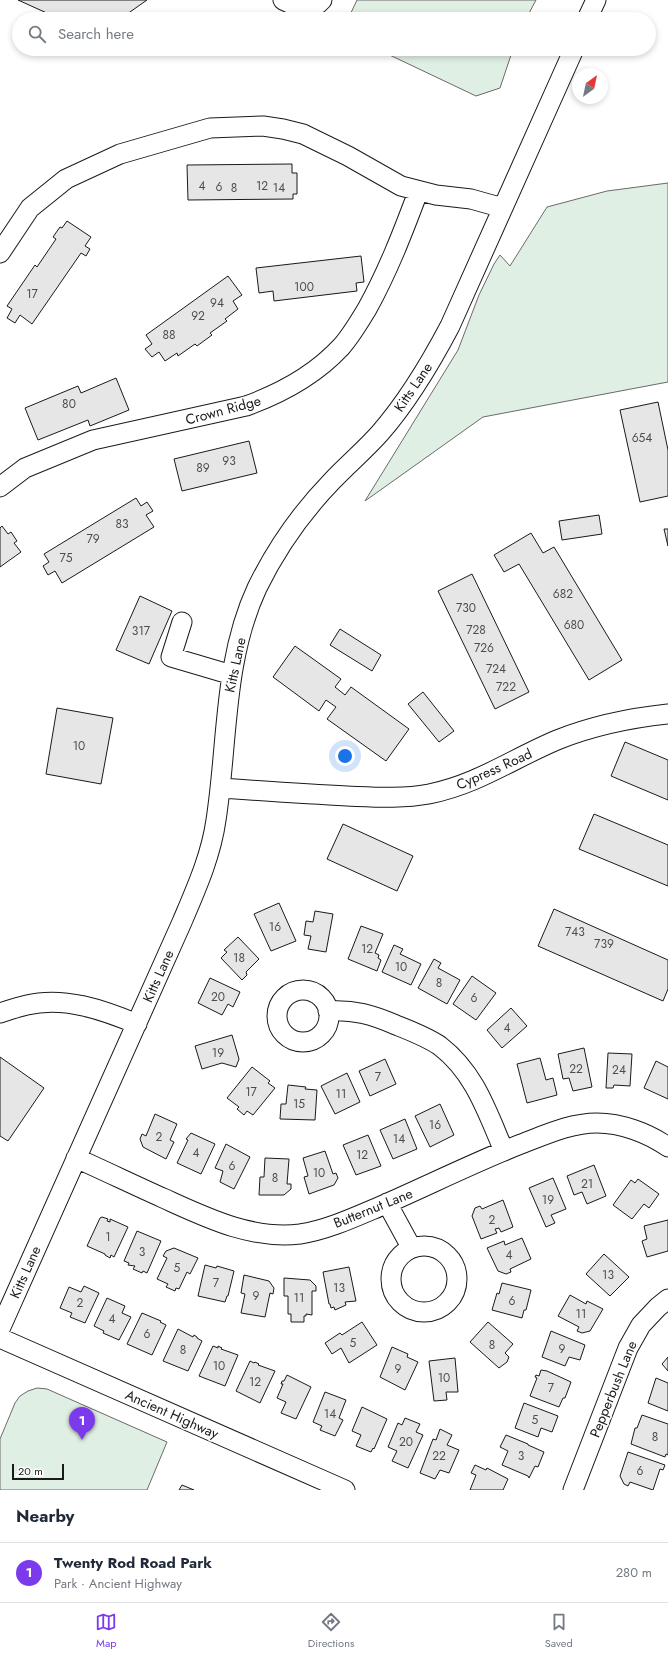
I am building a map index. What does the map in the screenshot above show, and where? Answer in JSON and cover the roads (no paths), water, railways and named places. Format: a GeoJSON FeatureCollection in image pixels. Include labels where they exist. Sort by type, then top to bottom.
{"type":"FeatureCollection","features":[{"type":"Feature","properties":{"kind":"street"},"geometry":{"type":"LineString","coordinates":[[282,0],[296,7],[307,8],[319,4],[322,0]]}},
{"type":"Feature","properties":{"kind":"street"},"geometry":{"type":"LineString","coordinates":[[590,12],[596,0]]}},
{"type":"Feature","properties":{"kind":"street","name":"Kitts Lane"},"geometry":{"type":"LineString","coordinates":[[0,1329],[182,922],[208,856],[216,822],[225,722],[232,675],[244,622],[257,590],[289,530],[308,506],[332,480],[379,434],[418,381],[435,354],[450,326],[571,56]]}},
{"type":"Feature","properties":{"kind":"street"},"geometry":{"type":"LineString","coordinates":[[0,253],[30,208],[66,179],[120,154],[210,128],[263,126],[303,134],[348,156],[401,186],[418,192],[472,199],[503,208]]}},
{"type":"Feature","properties":{"kind":"street","name":"Crown Ridge"},"geometry":{"type":"LineString","coordinates":[[0,487],[25,468],[93,440],[246,406],[270,398],[310,374],[342,346],[354,329],[386,272],[418,192]]}},
{"type":"Feature","properties":{"kind":"street"},"geometry":{"type":"LineString","coordinates":[[182,622],[171,657],[232,675]]}},
{"type":"Feature","properties":{"kind":"street","name":"Cypress Road"},"geometry":{"type":"LineString","coordinates":[[220,788],[365,797],[397,797],[428,794],[460,786],[490,774],[556,740],[621,721],[668,714]]}},
{"type":"Feature","properties":{"kind":"street"},"geometry":{"type":"LineString","coordinates":[[0,1013],[28,1005],[66,1003],[110,1013],[137,1024]]}},
{"type":"Feature","properties":{"kind":"street"},"geometry":{"type":"LineString","coordinates":[[328,1011],[357,1011],[373,1015],[422,1036],[439,1046],[464,1069],[474,1084],[482,1098],[504,1151]]}},
{"type":"Feature","properties":{"kind":"street","name":"Butternut Lane"},"geometry":{"type":"LineString","coordinates":[[76,1158],[223,1223],[250,1231],[274,1234],[300,1234],[328,1226],[387,1203],[504,1151],[556,1130],[576,1125],[597,1123],[618,1125],[640,1132],[668,1147]]}},
{"type":"Feature","properties":{"kind":"street"},"geometry":{"type":"LineString","coordinates":[[387,1203],[411,1248]]}},
{"type":"Feature","properties":{"kind":"street","name":"Pepperbush Lane"},"geometry":{"type":"LineString","coordinates":[[573,1490],[628,1348],[641,1325],[668,1299]]}},
{"type":"Feature","properties":{"kind":"street","name":"Ancient Highway"},"geometry":{"type":"LineString","coordinates":[[0,1338],[345,1490]]}},
{"type":"Feature","properties":{"kind":"place","name":"Twenty Rod Road Park"},"geometry":{"type":"Point","coordinates":[82,1440]}}]}
